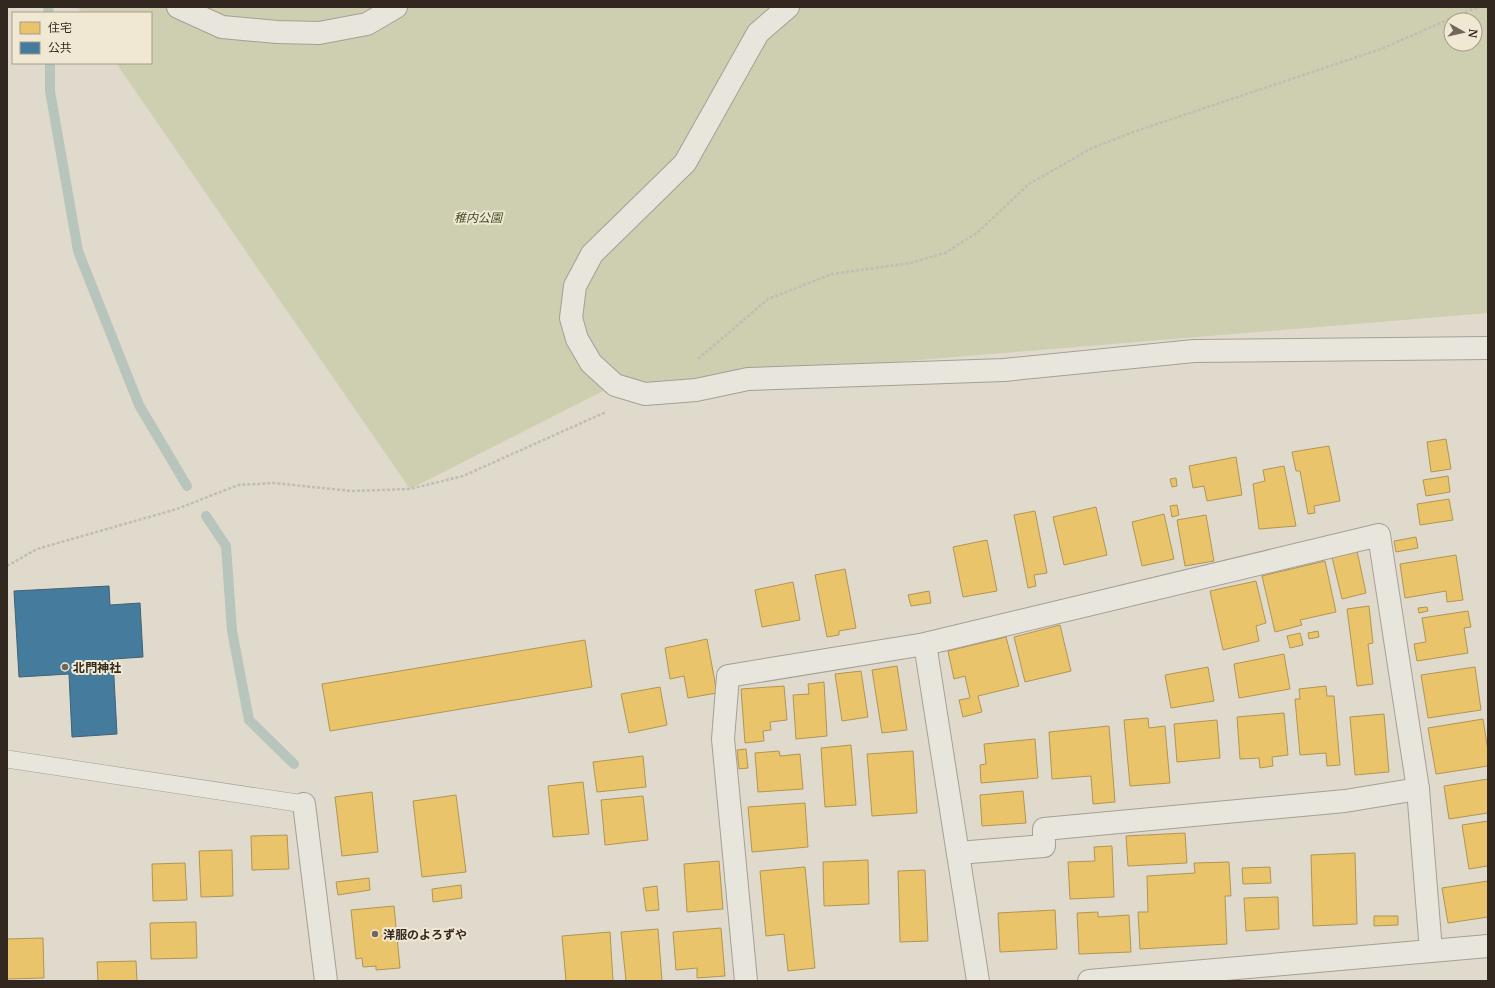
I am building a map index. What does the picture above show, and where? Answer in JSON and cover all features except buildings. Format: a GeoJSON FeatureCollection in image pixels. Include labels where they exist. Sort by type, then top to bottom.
{"type":"FeatureCollection","features":[{"type":"Feature","properties":{"kind":"street"},"geometry":{"type":"LineString","coordinates":[[178,7],[222,28],[319,33],[367,24],[396,7]]}},
{"type":"Feature","properties":{"kind":"street"},"geometry":{"type":"LineString","coordinates":[[788,7],[758,33],[685,163],[592,254],[575,286],[571,318],[577,339],[591,364],[615,384],[645,394],[696,390],[748,379],[1004,370],[1194,351],[1488,348]]}},
{"type":"Feature","properties":{"kind":"street"},"geometry":{"type":"LineString","coordinates":[[746,981],[723,739],[728,676],[925,644],[1379,535],[1418,789],[1431,951]]}},
{"type":"Feature","properties":{"kind":"street"},"geometry":{"type":"LineString","coordinates":[[925,644],[978,981]]}},
{"type":"Feature","properties":{"kind":"street"},"geometry":{"type":"LineString","coordinates":[[958,853],[1044,846],[1044,829],[1345,801],[1418,789]]}},
{"type":"Feature","properties":{"kind":"street"},"geometry":{"type":"LineString","coordinates":[[304,804],[326,981]]}},
{"type":"Feature","properties":{"kind":"street"},"geometry":{"type":"LineString","coordinates":[[1089,981],[1488,946]]}},
{"type":"Feature","properties":{"kind":"lane"},"geometry":{"type":"LineString","coordinates":[[7,759],[304,804]]}},
{"type":"Feature","properties":{"kind":"path"},"geometry":{"type":"LineString","coordinates":[[693,364],[768,299],[832,274],[910,263],[945,253],[978,232],[1029,184],[1092,148],[1147,127],[1381,48],[1470,10],[1481,7]]}},
{"type":"Feature","properties":{"kind":"path"},"geometry":{"type":"LineString","coordinates":[[7,566],[36,550],[177,509],[238,485],[274,483],[352,491],[410,489],[463,476],[560,434],[645,394]]}},
{"type":"Feature","properties":{"kind":"green space","name":"稚内公園"},"geometry":{"type":"Polygon","coordinates":[[[78,7],[1488,7],[1488,313],[615,385],[410,489],[117,64],[152,64],[152,12],[81,12],[78,7]]]}},
{"type":"Feature","properties":{"kind":"waterway"},"geometry":{"type":"LineString","coordinates":[[48,7],[49,12]]}},
{"type":"Feature","properties":{"kind":"waterway"},"geometry":{"type":"LineString","coordinates":[[50,64],[50,91],[78,251],[139,405],[187,486]]}},
{"type":"Feature","properties":{"kind":"waterway"},"geometry":{"type":"LineString","coordinates":[[206,516],[226,546],[232,631],[249,720],[294,764]]}},
{"type":"Feature","properties":{"kind":"place","name":"北門神社"},"geometry":{"type":"Point","coordinates":[65,667]}},
{"type":"Feature","properties":{"kind":"place","name":"洋服のよろずや"},"geometry":{"type":"Point","coordinates":[375,934]}}]}
